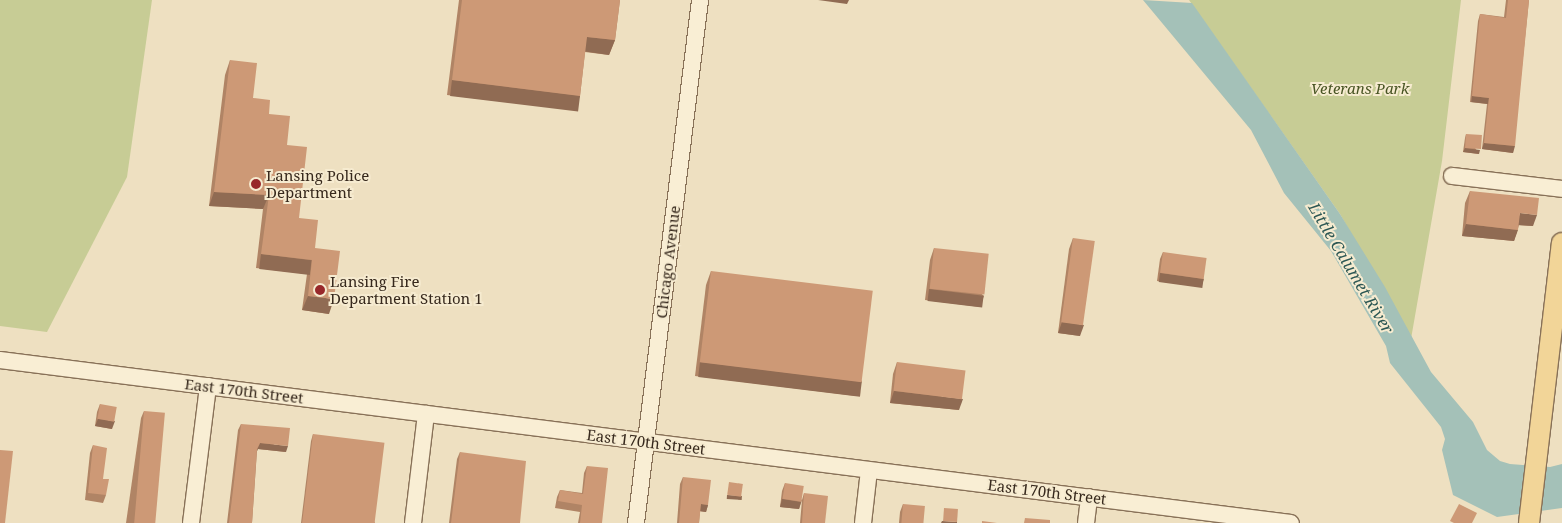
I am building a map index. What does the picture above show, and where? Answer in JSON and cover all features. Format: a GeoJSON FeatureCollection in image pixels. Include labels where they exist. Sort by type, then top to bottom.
{"type":"FeatureCollection","features":[{"type":"Feature","properties":{"kind":"main road"},"geometry":{"type":"LineString","coordinates":[[1529,523],[1562,243]]}},
{"type":"Feature","properties":{"kind":"street","name":"Chicago Avenue"},"geometry":{"type":"LineString","coordinates":[[636,523],[700,0]]}},
{"type":"Feature","properties":{"kind":"street"},"geometry":{"type":"LineString","coordinates":[[1452,176],[1562,190]]}},
{"type":"Feature","properties":{"kind":"street","name":"East 170th Street"},"geometry":{"type":"LineString","coordinates":[[0,360],[1291,523]]}},
{"type":"Feature","properties":{"kind":"street"},"geometry":{"type":"LineString","coordinates":[[191,523],[208,386]]}},
{"type":"Feature","properties":{"kind":"street"},"geometry":{"type":"LineString","coordinates":[[414,523],[426,414]]}},
{"type":"Feature","properties":{"kind":"street"},"geometry":{"type":"LineString","coordinates":[[863,523],[869,470]]}},
{"type":"Feature","properties":{"kind":"street"},"geometry":{"type":"LineString","coordinates":[[1086,523],[1089,498]]}},
{"type":"Feature","properties":{"kind":"green space"},"geometry":{"type":"Polygon","coordinates":[[[0,0],[152,0],[127,177],[47,332],[0,326],[0,0]]]}},
{"type":"Feature","properties":{"kind":"green space","name":"Veterans Park"},"geometry":{"type":"Polygon","coordinates":[[[1189,0],[1461,0],[1442,161],[1411,339],[1340,214],[1189,0]]]}},
{"type":"Feature","properties":{"kind":"water","name":"Little Calumet River"},"geometry":{"type":"Polygon","coordinates":[[[1143,0],[1192,3],[1340,214],[1385,287],[1431,372],[1473,422],[1487,450],[1500,461],[1510,464],[1550,467],[1562,464],[1562,508],[1497,517],[1453,495],[1442,450],[1445,439],[1441,427],[1390,363],[1386,346],[1331,251],[1284,193],[1251,130],[1143,0]]]}},
{"type":"Feature","properties":{"kind":"building"},"geometry":{"type":"Polygon","coordinates":[[[462,0],[620,0],[615,40],[587,37],[580,96],[452,80],[462,0]]]}},
{"type":"Feature","properties":{"kind":"building"},"geometry":{"type":"Polygon","coordinates":[[[1508,0],[1529,0],[1515,146],[1484,143],[1489,98],[1472,96],[1480,14],[1506,18],[1508,0]]]}},
{"type":"Feature","properties":{"kind":"building","name":"Lansing Police Department"},"geometry":{"type":"Polygon","coordinates":[[[230,60],[257,63],[253,98],[270,100],[269,114],[290,116],[287,145],[307,147],[299,218],[318,220],[315,248],[340,251],[334,299],[308,296],[312,260],[261,254],[269,195],[214,192],[230,60]]]}},
{"type":"Feature","properties":{"kind":"building"},"geometry":{"type":"Polygon","coordinates":[[[1466,134],[1482,135],[1481,149],[1465,148],[1466,134]]]}},
{"type":"Feature","properties":{"kind":"building"},"geometry":{"type":"Polygon","coordinates":[[[1470,191],[1539,198],[1537,215],[1520,213],[1518,230],[1466,224],[1470,191]]]}},
{"type":"Feature","properties":{"kind":"building"},"geometry":{"type":"Polygon","coordinates":[[[1073,238],[1095,241],[1083,325],[1061,322],[1073,238]]]}},
{"type":"Feature","properties":{"kind":"building"},"geometry":{"type":"Polygon","coordinates":[[[934,248],[989,254],[984,295],[930,289],[934,248]]]}},
{"type":"Feature","properties":{"kind":"building"},"geometry":{"type":"Polygon","coordinates":[[[1163,252],[1207,258],[1204,279],[1160,273],[1163,252]]]}},
{"type":"Feature","properties":{"kind":"building"},"geometry":{"type":"Polygon","coordinates":[[[711,271],[873,291],[862,382],[700,362],[711,271]]]}},
{"type":"Feature","properties":{"kind":"building"},"geometry":{"type":"Polygon","coordinates":[[[897,362],[965,370],[962,399],[893,391],[897,362]]]}},
{"type":"Feature","properties":{"kind":"building"},"geometry":{"type":"Polygon","coordinates":[[[100,404],[117,407],[114,422],[97,419],[100,404]]]}},
{"type":"Feature","properties":{"kind":"building"},"geometry":{"type":"Polygon","coordinates":[[[144,411],[165,413],[155,523],[134,523],[144,411]]]}},
{"type":"Feature","properties":{"kind":"building"},"geometry":{"type":"Polygon","coordinates":[[[241,424],[290,428],[288,446],[260,443],[257,449],[252,523],[229,523],[241,424]]]}},
{"type":"Feature","properties":{"kind":"building"},"geometry":{"type":"Polygon","coordinates":[[[313,434],[384,443],[375,523],[302,523],[313,434]]]}},
{"type":"Feature","properties":{"kind":"building"},"geometry":{"type":"Polygon","coordinates":[[[93,445],[107,448],[103,479],[109,479],[106,495],[88,493],[93,445]]]}},
{"type":"Feature","properties":{"kind":"building"},"geometry":{"type":"Polygon","coordinates":[[[0,450],[13,451],[5,523],[0,523],[0,450]]]}},
{"type":"Feature","properties":{"kind":"building"},"geometry":{"type":"Polygon","coordinates":[[[460,452],[526,461],[520,523],[451,523],[460,452]]]}},
{"type":"Feature","properties":{"kind":"building"},"geometry":{"type":"Polygon","coordinates":[[[587,466],[608,468],[602,523],[580,523],[582,505],[558,501],[560,490],[583,494],[587,466]]]}},
{"type":"Feature","properties":{"kind":"building"},"geometry":{"type":"Polygon","coordinates":[[[683,477],[711,480],[708,505],[701,504],[699,523],[679,523],[683,477]]]}},
{"type":"Feature","properties":{"kind":"building"},"geometry":{"type":"Polygon","coordinates":[[[729,482],[743,484],[741,497],[727,495],[729,482]]]}},
{"type":"Feature","properties":{"kind":"building"},"geometry":{"type":"Polygon","coordinates":[[[785,483],[804,486],[801,502],[782,499],[785,483]]]}},
{"type":"Feature","properties":{"kind":"building"},"geometry":{"type":"Polygon","coordinates":[[[804,493],[828,496],[825,523],[802,523],[804,493]]]}},
{"type":"Feature","properties":{"kind":"building"},"geometry":{"type":"Polygon","coordinates":[[[903,504],[925,506],[923,523],[901,523],[903,504]]]}},
{"type":"Feature","properties":{"kind":"building"},"geometry":{"type":"Polygon","coordinates":[[[1459,504],[1477,513],[1472,523],[1454,523],[1450,521],[1459,504]]]}},
{"type":"Feature","properties":{"kind":"building"},"geometry":{"type":"Polygon","coordinates":[[[944,508],[958,509],[957,522],[943,521],[944,508]]]}},
{"type":"Feature","properties":{"kind":"building"},"geometry":{"type":"Polygon","coordinates":[[[1025,518],[1050,520],[1050,523],[1024,523],[1025,518]]]}},
{"type":"Feature","properties":{"kind":"place","name":"Lansing Police Department"},"geometry":{"type":"Point","coordinates":[256,184]}},
{"type":"Feature","properties":{"kind":"place","name":"Lansing Fire Department Station 1"},"geometry":{"type":"Point","coordinates":[320,290]}}]}
